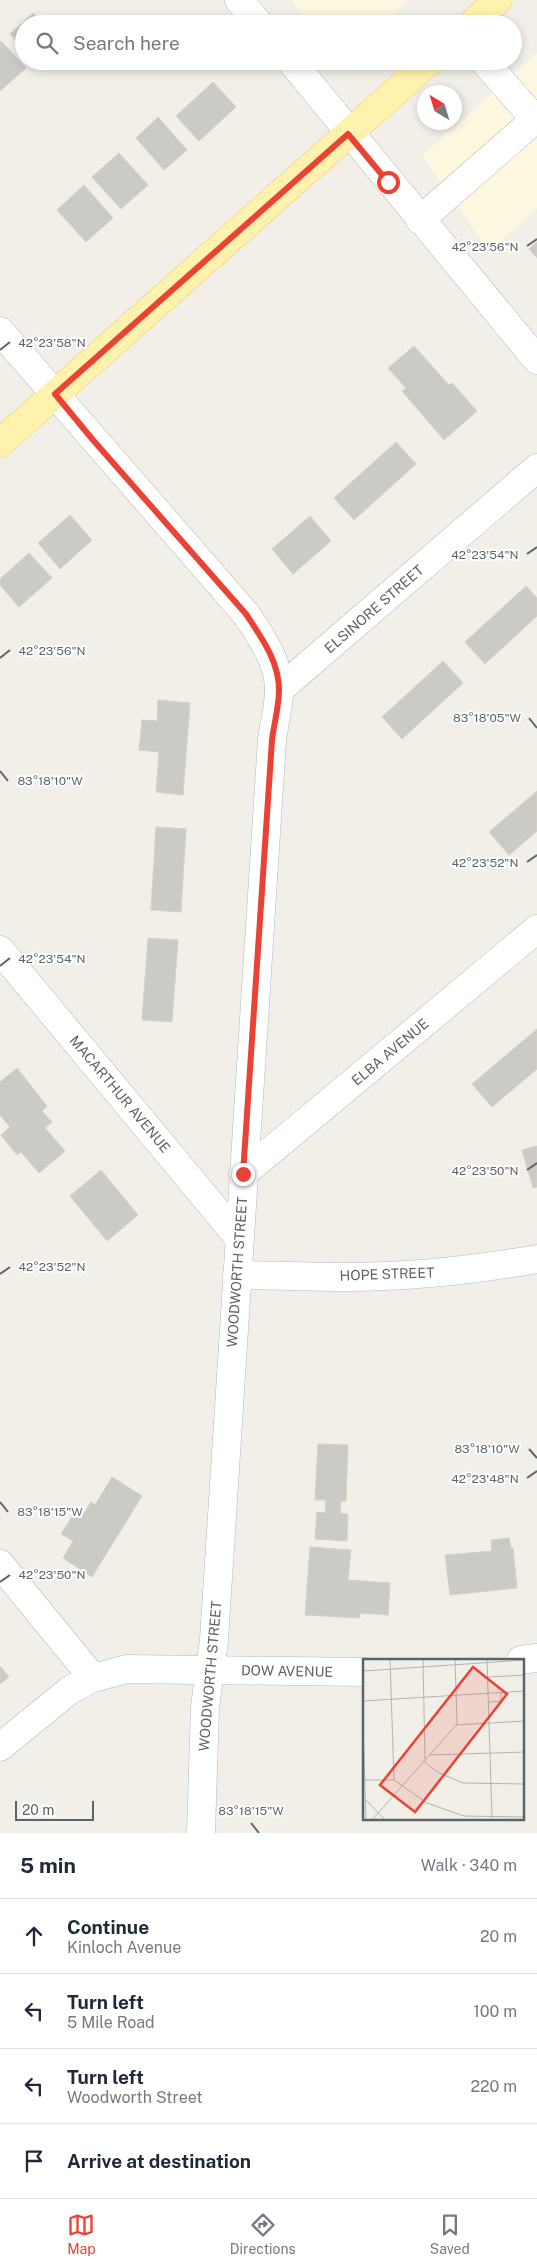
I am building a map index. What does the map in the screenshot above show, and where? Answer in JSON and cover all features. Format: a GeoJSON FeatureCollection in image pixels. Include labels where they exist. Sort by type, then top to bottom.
{"type":"FeatureCollection","features":[{"type":"Feature","properties":{"kind":"main road"},"geometry":{"type":"LineString","coordinates":[[482,15],[498,0]]}},
{"type":"Feature","properties":{"kind":"main road"},"geometry":{"type":"LineString","coordinates":[[0,443],[420,70]]}},
{"type":"Feature","properties":{"kind":"street"},"geometry":{"type":"LineString","coordinates":[[239,0],[252,15]]}},
{"type":"Feature","properties":{"kind":"street"},"geometry":{"type":"LineString","coordinates":[[298,70],[348,134],[537,360]]}},
{"type":"Feature","properties":{"kind":"street"},"geometry":{"type":"LineString","coordinates":[[420,220],[531,123],[531,115],[492,70]]}},
{"type":"Feature","properties":{"kind":"street","name":"WOODWORTH STREET"},"geometry":{"type":"LineString","coordinates":[[0,331],[246,614],[265,643],[276,667],[279,690],[272,740],[236,1275],[214,1640],[205,1707],[201,1833]]}},
{"type":"Feature","properties":{"kind":"street","name":"ELSINORE STREET"},"geometry":{"type":"LineString","coordinates":[[279,690],[537,468]]}},
{"type":"Feature","properties":{"kind":"street","name":"ELBA AVENUE"},"geometry":{"type":"LineString","coordinates":[[243,1174],[537,929]]}},
{"type":"Feature","properties":{"kind":"street","name":"MACARTHUR AVENUE"},"geometry":{"type":"LineString","coordinates":[[0,950],[239,1238]]}},
{"type":"Feature","properties":{"kind":"street","name":"HOPE STREET"},"geometry":{"type":"LineString","coordinates":[[236,1275],[347,1277],[398,1275],[478,1269],[537,1259]]}},
{"type":"Feature","properties":{"kind":"street"},"geometry":{"type":"LineString","coordinates":[[0,1564],[93,1678]]}},
{"type":"Feature","properties":{"kind":"street"},"geometry":{"type":"LineString","coordinates":[[524,1660],[537,1658]]}},
{"type":"Feature","properties":{"kind":"street","name":"DOW AVENUE"},"geometry":{"type":"LineString","coordinates":[[0,1747],[64,1694],[93,1678],[127,1669],[363,1672]]}},
{"type":"Feature","properties":{"kind":"shaded area"},"geometry":{"type":"Polygon","coordinates":[[[291,0],[408,0],[391,15],[304,15],[291,0]]]}},
{"type":"Feature","properties":{"kind":"shaded area"},"geometry":{"type":"Polygon","coordinates":[[[537,53],[537,208],[489,251],[422,156],[451,130],[462,130],[462,120],[518,70],[522,70],[522,66],[537,53]]]}},
{"type":"Feature","properties":{"kind":"building"},"geometry":{"type":"Polygon","coordinates":[[[15,29],[15,39],[10,34],[15,29]]]}},
{"type":"Feature","properties":{"kind":"building"},"geometry":{"type":"Polygon","coordinates":[[[0,42],[15,56],[15,70],[24,70],[0,91],[0,42]]]}},
{"type":"Feature","properties":{"kind":"building"},"geometry":{"type":"Polygon","coordinates":[[[213,82],[236,107],[199,141],[176,116],[213,82]]]}},
{"type":"Feature","properties":{"kind":"building"},"geometry":{"type":"Polygon","coordinates":[[[158,117],[187,150],[164,170],[136,138],[158,117]]]}},
{"type":"Feature","properties":{"kind":"building"},"geometry":{"type":"Polygon","coordinates":[[[119,153],[148,185],[121,209],[92,177],[119,153]]]}},
{"type":"Feature","properties":{"kind":"building"},"geometry":{"type":"Polygon","coordinates":[[[84,185],[113,218],[86,242],[57,210],[84,185]]]}},
{"type":"Feature","properties":{"kind":"building"},"geometry":{"type":"Polygon","coordinates":[[[537,242],[537,258],[529,249],[537,242]]]}},
{"type":"Feature","properties":{"kind":"building"},"geometry":{"type":"Polygon","coordinates":[[[414,346],[449,385],[452,383],[477,411],[444,440],[402,391],[406,388],[388,368],[414,346]]]}},
{"type":"Feature","properties":{"kind":"building"},"geometry":{"type":"Polygon","coordinates":[[[396,442],[416,464],[354,520],[334,498],[396,442]]]}},
{"type":"Feature","properties":{"kind":"building"},"geometry":{"type":"Polygon","coordinates":[[[70,515],[92,540],[60,569],[38,543],[70,515]]]}},
{"type":"Feature","properties":{"kind":"building"},"geometry":{"type":"Polygon","coordinates":[[[310,516],[331,541],[293,574],[272,549],[310,516]]]}},
{"type":"Feature","properties":{"kind":"building"},"geometry":{"type":"Polygon","coordinates":[[[29,553],[52,578],[19,607],[0,585],[0,579],[29,553]]]}},
{"type":"Feature","properties":{"kind":"building"},"geometry":{"type":"Polygon","coordinates":[[[526,586],[537,598],[537,616],[485,664],[465,642],[526,586]]]}},
{"type":"Feature","properties":{"kind":"building"},"geometry":{"type":"Polygon","coordinates":[[[443,661],[463,683],[402,739],[382,717],[443,661]]]}},
{"type":"Feature","properties":{"kind":"building"},"geometry":{"type":"Polygon","coordinates":[[[158,700],[190,703],[183,795],[156,792],[159,752],[139,750],[142,720],[157,721],[158,700]]]}},
{"type":"Feature","properties":{"kind":"building"},"geometry":{"type":"Polygon","coordinates":[[[537,791],[537,831],[509,855],[489,832],[537,791]]]}},
{"type":"Feature","properties":{"kind":"building"},"geometry":{"type":"Polygon","coordinates":[[[156,827],[186,829],[181,912],[151,910],[156,827]]]}},
{"type":"Feature","properties":{"kind":"building"},"geometry":{"type":"Polygon","coordinates":[[[148,938],[178,940],[172,1022],[142,1020],[148,938]]]}},
{"type":"Feature","properties":{"kind":"building"},"geometry":{"type":"Polygon","coordinates":[[[537,1029],[537,1069],[492,1107],[472,1084],[537,1029]]]}},
{"type":"Feature","properties":{"kind":"building"},"geometry":{"type":"Polygon","coordinates":[[[17,1068],[47,1106],[42,1111],[52,1122],[45,1128],[65,1151],[39,1173],[21,1152],[17,1155],[1,1135],[10,1127],[0,1115],[0,1082],[17,1068]]]}},
{"type":"Feature","properties":{"kind":"building"},"geometry":{"type":"Polygon","coordinates":[[[537,1146],[537,1187],[533,1188],[522,1150],[537,1146]]]}},
{"type":"Feature","properties":{"kind":"building"},"geometry":{"type":"Polygon","coordinates":[[[101,1170],[138,1215],[107,1241],[70,1196],[101,1170]]]}},
{"type":"Feature","properties":{"kind":"building"},"geometry":{"type":"Polygon","coordinates":[[[318,1444],[348,1445],[346,1501],[341,1501],[340,1513],[348,1514],[347,1541],[315,1539],[317,1512],[325,1513],[326,1500],[315,1500],[318,1444]]]}},
{"type":"Feature","properties":{"kind":"building"},"geometry":{"type":"Polygon","coordinates":[[[112,1477],[142,1496],[92,1577],[63,1558],[73,1541],[61,1534],[74,1514],[81,1518],[91,1502],[95,1505],[112,1477]]]}},
{"type":"Feature","properties":{"kind":"building"},"geometry":{"type":"Polygon","coordinates":[[[509,1538],[511,1548],[513,1548],[517,1588],[450,1595],[445,1555],[492,1551],[491,1540],[509,1538]]]}},
{"type":"Feature","properties":{"kind":"building"},"geometry":{"type":"Polygon","coordinates":[[[310,1547],[351,1550],[348,1580],[390,1583],[388,1615],[360,1613],[360,1618],[305,1615],[310,1547]]]}},
{"type":"Feature","properties":{"kind":"building"},"geometry":{"type":"Polygon","coordinates":[[[0,1666],[9,1677],[0,1684],[0,1666]]]}},
{"type":"Feature","properties":{"kind":"route"},"geometry":{"type":"LineString","coordinates":[[243,1174],[272,740],[279,690],[276,667],[265,643],[246,614],[55,394],[348,134],[388,182]]}}]}
